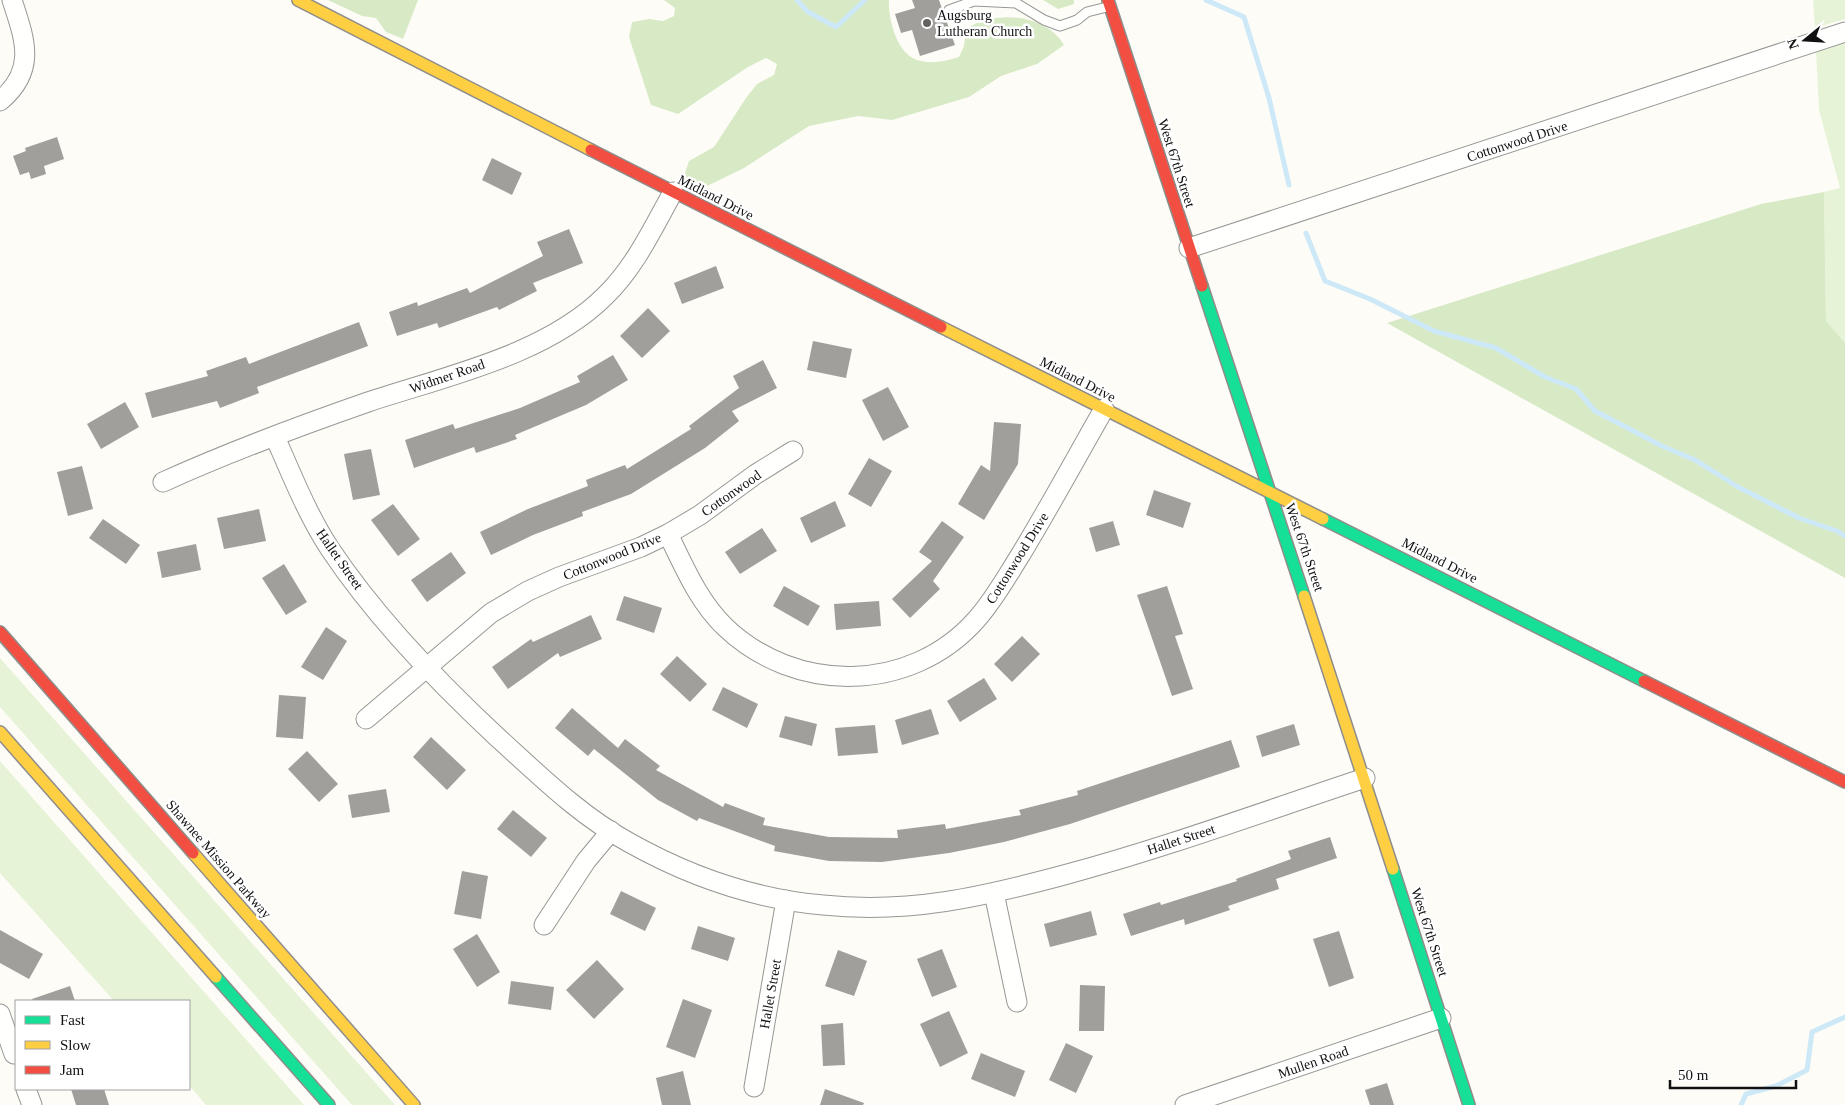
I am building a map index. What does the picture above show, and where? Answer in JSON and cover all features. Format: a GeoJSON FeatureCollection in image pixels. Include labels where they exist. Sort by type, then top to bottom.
{"type":"FeatureCollection","features":[{"type":"Feature","properties":{"kind":"main road","name":"Midland Drive"},"geometry":{"type":"LineString","coordinates":[[298,0],[672,192],[1845,782]]}},
{"type":"Feature","properties":{"kind":"main road","name":"West 67th Street"},"geometry":{"type":"LineString","coordinates":[[1109,3],[1365,778],[1469,1105]]}},
{"type":"Feature","properties":{"kind":"main road","name":"Shawnee Mission Parkway"},"geometry":{"type":"LineString","coordinates":[[0,632],[414,1105]]}},
{"type":"Feature","properties":{"kind":"main road"},"geometry":{"type":"LineString","coordinates":[[0,732],[329,1105]]}},
{"type":"Feature","properties":{"kind":"street"},"geometry":{"type":"LineString","coordinates":[[0,101],[14,89],[23,72],[26,53],[23,34],[12,0]]}},
{"type":"Feature","properties":{"kind":"street","name":"Cottonwood Drive"},"geometry":{"type":"LineString","coordinates":[[1189,248],[1845,32]]}},
{"type":"Feature","properties":{"kind":"street","name":"Widmer Road"},"geometry":{"type":"LineString","coordinates":[[163,482],[330,415],[516,353],[540,342],[574,322],[605,296],[631,265],[672,192]]}},
{"type":"Feature","properties":{"kind":"street","name":"Cottonwood Drive"},"geometry":{"type":"LineString","coordinates":[[427,667],[491,613],[528,591],[559,577],[641,547],[668,534],[696,588],[712,613],[741,641],[756,651],[788,666],[822,676],[856,677],[890,672],[938,652],[977,619],[997,591],[1042,519],[1104,409]]}},
{"type":"Feature","properties":{"kind":"street","name":"Hallet Street"},"geometry":{"type":"LineString","coordinates":[[275,437],[306,507],[330,549],[367,598],[427,667],[528,765],[576,806],[628,842],[679,868],[726,885],[786,900],[824,906],[878,907],[924,905],[994,893],[1105,864],[1365,778]]}},
{"type":"Feature","properties":{"kind":"street","name":"Cottonwood"},"geometry":{"type":"LineString","coordinates":[[668,534],[700,515],[756,474],[793,452]]}},
{"type":"Feature","properties":{"kind":"street"},"geometry":{"type":"LineString","coordinates":[[366,719],[427,667]]}},
{"type":"Feature","properties":{"kind":"street"},"geometry":{"type":"LineString","coordinates":[[544,924],[586,861],[611,831]]}},
{"type":"Feature","properties":{"kind":"street"},"geometry":{"type":"LineString","coordinates":[[994,893],[1017,1002]]}},
{"type":"Feature","properties":{"kind":"street","name":"Hallet Street"},"geometry":{"type":"LineString","coordinates":[[754,1087],[786,900]]}},
{"type":"Feature","properties":{"kind":"street"},"geometry":{"type":"LineString","coordinates":[[0,1014],[10,1054]]}},
{"type":"Feature","properties":{"kind":"street","name":"Mullen Road"},"geometry":{"type":"LineString","coordinates":[[1185,1105],[1441,1018]]}},
{"type":"Feature","properties":{"kind":"street"},"geometry":{"type":"LineString","coordinates":[[26,1090],[32,1105]]}},
{"type":"Feature","properties":{"kind":"lane"},"geometry":{"type":"LineString","coordinates":[[949,10],[974,1],[1016,3],[1044,20],[1060,26],[1077,20],[1087,12],[1109,3]]}},
{"type":"Feature","properties":{"kind":"green space"},"geometry":{"type":"Polygon","coordinates":[[[328,0],[418,0],[403,39],[386,32],[376,18],[362,16],[328,0]]]}},
{"type":"Feature","properties":{"kind":"green space"},"geometry":{"type":"Polygon","coordinates":[[[664,0],[889,0],[892,27],[900,45],[913,58],[926,62],[940,62],[959,57],[964,46],[966,29],[977,23],[1004,17],[1032,21],[1045,26],[1064,45],[1037,64],[1001,76],[969,97],[892,120],[858,116],[809,126],[744,168],[703,188],[689,184],[685,173],[689,161],[714,147],[757,84],[774,75],[777,64],[766,58],[748,67],[678,114],[651,105],[629,37],[632,22],[649,19],[663,21],[674,16],[675,8],[664,0]]]}},
{"type":"Feature","properties":{"kind":"green space"},"geometry":{"type":"Polygon","coordinates":[[[1043,0],[1074,0],[1074,4],[1058,9],[1043,0]]]}},
{"type":"Feature","properties":{"kind":"green space"},"geometry":{"type":"Polygon","coordinates":[[[1813,0],[1845,0],[1845,19],[1815,28],[1813,0]]]}},
{"type":"Feature","properties":{"kind":"green space"},"geometry":{"type":"Polygon","coordinates":[[[1845,41],[1845,343],[1826,321],[1824,192],[1840,188],[1819,110],[1816,51],[1845,41]]]}},
{"type":"Feature","properties":{"kind":"green space"},"geometry":{"type":"Polygon","coordinates":[[[1824,192],[1826,321],[1845,343],[1845,578],[1387,323],[1761,204],[1824,192]]]}},
{"type":"Feature","properties":{"kind":"green space"},"geometry":{"type":"Polygon","coordinates":[[[0,658],[395,1105],[352,1105],[0,707],[0,658]]]}},
{"type":"Feature","properties":{"kind":"green space"},"geometry":{"type":"Polygon","coordinates":[[[0,761],[304,1105],[206,1105],[190,1086],[190,1000],[113,1000],[0,873],[0,761]]]}},
{"type":"Feature","properties":{"kind":"building","name":"Augsburg Lutheran Church"},"geometry":{"type":"Polygon","coordinates":[[[912,0],[939,0],[955,45],[920,56],[912,30],[901,33],[895,14],[915,8],[912,0]]]}},
{"type":"Feature","properties":{"kind":"building"},"geometry":{"type":"Polygon","coordinates":[[[57,137],[64,159],[44,166],[46,174],[31,179],[29,172],[20,175],[13,156],[26,151],[25,148],[57,137]]]}},
{"type":"Feature","properties":{"kind":"building"},"geometry":{"type":"Polygon","coordinates":[[[492,158],[522,173],[512,195],[482,180],[492,158]]]}},
{"type":"Feature","properties":{"kind":"building"},"geometry":{"type":"Polygon","coordinates":[[[569,229],[583,263],[533,283],[537,291],[499,310],[497,307],[439,328],[437,323],[397,336],[389,312],[417,302],[418,306],[467,288],[470,293],[543,256],[537,242],[569,229]]]}},
{"type":"Feature","properties":{"kind":"building"},"geometry":{"type":"Polygon","coordinates":[[[716,266],[724,288],[682,304],[674,283],[716,266]]]}},
{"type":"Feature","properties":{"kind":"building"},"geometry":{"type":"Polygon","coordinates":[[[648,308],[670,331],[642,358],[620,336],[648,308]]]}},
{"type":"Feature","properties":{"kind":"building"},"geometry":{"type":"Polygon","coordinates":[[[359,322],[368,346],[257,387],[259,393],[220,408],[217,401],[152,418],[145,393],[208,376],[206,371],[246,357],[249,364],[359,322]]]}},
{"type":"Feature","properties":{"kind":"building"},"geometry":{"type":"Polygon","coordinates":[[[813,341],[852,349],[846,378],[807,370],[813,341]]]}},
{"type":"Feature","properties":{"kind":"building"},"geometry":{"type":"Polygon","coordinates":[[[613,355],[628,380],[586,405],[515,435],[517,439],[476,453],[474,447],[414,468],[405,440],[453,424],[455,429],[520,408],[580,382],[577,376],[613,355]]]}},
{"type":"Feature","properties":{"kind":"building"},"geometry":{"type":"Polygon","coordinates":[[[763,360],[777,388],[732,411],[739,421],[705,448],[631,494],[582,512],[583,516],[533,535],[491,555],[480,532],[528,509],[588,486],[586,480],[625,465],[627,469],[691,429],[689,426],[739,388],[733,376],[763,360]]]}},
{"type":"Feature","properties":{"kind":"building"},"geometry":{"type":"Polygon","coordinates":[[[888,387],[909,427],[883,441],[862,400],[888,387]]]}},
{"type":"Feature","properties":{"kind":"building"},"geometry":{"type":"Polygon","coordinates":[[[125,402],[139,427],[101,449],[87,424],[125,402]]]}},
{"type":"Feature","properties":{"kind":"building"},"geometry":{"type":"Polygon","coordinates":[[[994,422],[1021,424],[1018,464],[984,520],[958,504],[981,465],[990,471],[994,422]]]}},
{"type":"Feature","properties":{"kind":"building"},"geometry":{"type":"Polygon","coordinates":[[[371,449],[380,495],[353,500],[344,454],[371,449]]]}},
{"type":"Feature","properties":{"kind":"building"},"geometry":{"type":"Polygon","coordinates":[[[869,458],[892,471],[871,507],[848,494],[869,458]]]}},
{"type":"Feature","properties":{"kind":"building"},"geometry":{"type":"Polygon","coordinates":[[[82,466],[93,509],[68,516],[57,472],[82,466]]]}},
{"type":"Feature","properties":{"kind":"building"},"geometry":{"type":"Polygon","coordinates":[[[1154,490],[1191,503],[1183,528],[1146,515],[1154,490]]]}},
{"type":"Feature","properties":{"kind":"building"},"geometry":{"type":"Polygon","coordinates":[[[835,501],[846,526],[811,543],[800,518],[835,501]]]}},
{"type":"Feature","properties":{"kind":"building"},"geometry":{"type":"Polygon","coordinates":[[[393,504],[420,539],[398,556],[371,520],[393,504]]]}},
{"type":"Feature","properties":{"kind":"building"},"geometry":{"type":"Polygon","coordinates":[[[259,509],[266,541],[224,549],[217,518],[259,509]]]}},
{"type":"Feature","properties":{"kind":"building"},"geometry":{"type":"Polygon","coordinates":[[[103,519],[140,545],[126,564],[89,538],[103,519]]]}},
{"type":"Feature","properties":{"kind":"building"},"geometry":{"type":"Polygon","coordinates":[[[942,521],[964,537],[933,581],[940,589],[910,618],[892,599],[932,561],[919,552],[942,521]]]}},
{"type":"Feature","properties":{"kind":"building"},"geometry":{"type":"Polygon","coordinates":[[[1113,521],[1120,545],[1096,552],[1089,528],[1113,521]]]}},
{"type":"Feature","properties":{"kind":"building"},"geometry":{"type":"Polygon","coordinates":[[[762,528],[777,551],[740,574],[725,552],[762,528]]]}},
{"type":"Feature","properties":{"kind":"building"},"geometry":{"type":"Polygon","coordinates":[[[196,544],[201,570],[162,578],[157,552],[196,544]]]}},
{"type":"Feature","properties":{"kind":"building"},"geometry":{"type":"Polygon","coordinates":[[[451,552],[466,573],[427,602],[411,580],[451,552]]]}},
{"type":"Feature","properties":{"kind":"building"},"geometry":{"type":"Polygon","coordinates":[[[284,564],[307,602],[286,615],[262,578],[284,564]]]}},
{"type":"Feature","properties":{"kind":"building"},"geometry":{"type":"Polygon","coordinates":[[[784,586],[820,606],[808,626],[773,606],[784,586]]]}},
{"type":"Feature","properties":{"kind":"building"},"geometry":{"type":"Polygon","coordinates":[[[1167,586],[1183,634],[1175,636],[1193,689],[1172,696],[1137,595],[1167,586]]]}},
{"type":"Feature","properties":{"kind":"building"},"geometry":{"type":"Polygon","coordinates":[[[624,596],[662,608],[654,633],[616,620],[624,596]]]}},
{"type":"Feature","properties":{"kind":"building"},"geometry":{"type":"Polygon","coordinates":[[[879,601],[881,626],[836,630],[834,604],[879,601]]]}},
{"type":"Feature","properties":{"kind":"building"},"geometry":{"type":"Polygon","coordinates":[[[591,615],[602,639],[560,657],[558,653],[508,689],[492,667],[531,639],[533,642],[591,615]]]}},
{"type":"Feature","properties":{"kind":"building"},"geometry":{"type":"Polygon","coordinates":[[[326,627],[347,641],[323,680],[301,667],[326,627]]]}},
{"type":"Feature","properties":{"kind":"building"},"geometry":{"type":"Polygon","coordinates":[[[1022,636],[1040,654],[1012,682],[994,664],[1022,636]]]}},
{"type":"Feature","properties":{"kind":"building"},"geometry":{"type":"Polygon","coordinates":[[[677,656],[707,684],[690,702],[660,674],[677,656]]]}},
{"type":"Feature","properties":{"kind":"building"},"geometry":{"type":"Polygon","coordinates":[[[984,678],[997,699],[960,722],[947,701],[984,678]]]}},
{"type":"Feature","properties":{"kind":"building"},"geometry":{"type":"Polygon","coordinates":[[[723,687],[758,704],[747,728],[712,710],[723,687]]]}},
{"type":"Feature","properties":{"kind":"building"},"geometry":{"type":"Polygon","coordinates":[[[279,695],[306,697],[303,739],[276,737],[279,695]]]}},
{"type":"Feature","properties":{"kind":"building"},"geometry":{"type":"Polygon","coordinates":[[[572,708],[618,748],[625,739],[660,766],[656,770],[723,807],[725,803],[765,818],[763,825],[829,837],[898,838],[897,830],[945,824],[946,829],[1021,815],[1019,810],[1078,795],[1077,791],[1231,740],[1240,767],[1070,824],[1004,842],[949,853],[882,862],[829,861],[774,851],[775,846],[699,818],[697,821],[658,800],[594,749],[588,756],[555,728],[572,708]]]}},
{"type":"Feature","properties":{"kind":"building"},"geometry":{"type":"Polygon","coordinates":[[[931,709],[939,734],[902,745],[895,720],[931,709]]]}},
{"type":"Feature","properties":{"kind":"building"},"geometry":{"type":"Polygon","coordinates":[[[785,716],[817,724],[812,746],[779,737],[785,716]]]}},
{"type":"Feature","properties":{"kind":"building"},"geometry":{"type":"Polygon","coordinates":[[[1294,724],[1300,745],[1262,757],[1256,736],[1294,724]]]}},
{"type":"Feature","properties":{"kind":"building"},"geometry":{"type":"Polygon","coordinates":[[[875,725],[878,753],[838,756],[835,728],[875,725]]]}},
{"type":"Feature","properties":{"kind":"building"},"geometry":{"type":"Polygon","coordinates":[[[431,737],[466,770],[447,790],[413,757],[431,737]]]}},
{"type":"Feature","properties":{"kind":"building"},"geometry":{"type":"Polygon","coordinates":[[[307,751],[338,784],[319,802],[288,769],[307,751]]]}},
{"type":"Feature","properties":{"kind":"building"},"geometry":{"type":"Polygon","coordinates":[[[386,789],[390,812],[352,818],[348,795],[386,789]]]}},
{"type":"Feature","properties":{"kind":"building"},"geometry":{"type":"Polygon","coordinates":[[[513,810],[547,838],[531,857],[497,829],[513,810]]]}},
{"type":"Feature","properties":{"kind":"building"},"geometry":{"type":"Polygon","coordinates":[[[1330,837],[1337,858],[1276,879],[1279,889],[1228,906],[1230,910],[1185,925],[1184,919],[1131,936],[1123,914],[1160,902],[1161,905],[1237,881],[1236,879],[1291,859],[1288,851],[1330,837]]]}},
{"type":"Feature","properties":{"kind":"building"},"geometry":{"type":"Polygon","coordinates":[[[462,871],[488,876],[481,919],[454,914],[462,871]]]}},
{"type":"Feature","properties":{"kind":"building"},"geometry":{"type":"Polygon","coordinates":[[[621,891],[656,908],[645,931],[610,914],[621,891]]]}},
{"type":"Feature","properties":{"kind":"building"},"geometry":{"type":"Polygon","coordinates":[[[1091,911],[1097,935],[1050,947],[1044,924],[1091,911]]]}},
{"type":"Feature","properties":{"kind":"building"},"geometry":{"type":"Polygon","coordinates":[[[698,926],[735,938],[728,961],[691,949],[698,926]]]}},
{"type":"Feature","properties":{"kind":"building"},"geometry":{"type":"Polygon","coordinates":[[[0,930],[43,954],[29,979],[0,963],[0,930]]]}},
{"type":"Feature","properties":{"kind":"building"},"geometry":{"type":"Polygon","coordinates":[[[1339,931],[1354,978],[1329,987],[1313,939],[1339,931]]]}},
{"type":"Feature","properties":{"kind":"building"},"geometry":{"type":"Polygon","coordinates":[[[477,934],[500,972],[477,987],[453,949],[477,934]]]}},
{"type":"Feature","properties":{"kind":"building"},"geometry":{"type":"Polygon","coordinates":[[[942,949],[957,987],[932,997],[917,959],[942,949]]]}},
{"type":"Feature","properties":{"kind":"building"},"geometry":{"type":"Polygon","coordinates":[[[838,950],[867,961],[854,996],[825,986],[838,950]]]}},
{"type":"Feature","properties":{"kind":"building"},"geometry":{"type":"Polygon","coordinates":[[[597,960],[624,989],[594,1019],[566,990],[597,960]]]}},
{"type":"Feature","properties":{"kind":"building"},"geometry":{"type":"Polygon","coordinates":[[[511,981],[554,987],[551,1010],[508,1004],[511,981]]]}},
{"type":"Feature","properties":{"kind":"building"},"geometry":{"type":"Polygon","coordinates":[[[1080,985],[1105,986],[1104,1031],[1079,1031],[1080,985]]]}},
{"type":"Feature","properties":{"kind":"building"},"geometry":{"type":"Polygon","coordinates":[[[70,986],[75,1000],[32,1000],[70,986]]]}},
{"type":"Feature","properties":{"kind":"building"},"geometry":{"type":"Polygon","coordinates":[[[683,999],[712,1010],[695,1058],[666,1047],[683,999]]]}},
{"type":"Feature","properties":{"kind":"building"},"geometry":{"type":"Polygon","coordinates":[[[949,1011],[968,1053],[940,1067],[920,1024],[949,1011]]]}},
{"type":"Feature","properties":{"kind":"building"},"geometry":{"type":"Polygon","coordinates":[[[843,1023],[845,1065],[823,1066],[821,1025],[843,1023]]]}},
{"type":"Feature","properties":{"kind":"building"},"geometry":{"type":"Polygon","coordinates":[[[1066,1043],[1093,1056],[1076,1093],[1049,1080],[1066,1043]]]}},
{"type":"Feature","properties":{"kind":"building"},"geometry":{"type":"Polygon","coordinates":[[[981,1053],[1025,1071],[1015,1097],[971,1079],[981,1053]]]}},
{"type":"Feature","properties":{"kind":"building"},"geometry":{"type":"Polygon","coordinates":[[[683,1071],[691,1105],[662,1105],[656,1078],[683,1071]]]}},
{"type":"Feature","properties":{"kind":"building"},"geometry":{"type":"Polygon","coordinates":[[[1387,1083],[1394,1105],[1370,1105],[1365,1090],[1387,1083]]]}},
{"type":"Feature","properties":{"kind":"building"},"geometry":{"type":"Polygon","coordinates":[[[825,1089],[864,1103],[863,1105],[820,1105],[825,1089]]]}},
{"type":"Feature","properties":{"kind":"building"},"geometry":{"type":"Polygon","coordinates":[[[71,1090],[104,1090],[109,1105],[76,1105],[71,1090]]]}},
{"type":"Feature","properties":{"kind":"waterway"},"geometry":{"type":"LineString","coordinates":[[797,0],[808,12],[836,27],[865,0]]}},
{"type":"Feature","properties":{"kind":"waterway"},"geometry":{"type":"LineString","coordinates":[[1206,0],[1244,17],[1269,98],[1289,185]]}},
{"type":"Feature","properties":{"kind":"waterway"},"geometry":{"type":"LineString","coordinates":[[1306,233],[1325,281],[1370,299],[1434,331],[1496,348],[1545,377],[1576,389],[1595,411],[1662,446],[1695,460],[1738,487],[1799,518],[1837,531],[1845,536]]}},
{"type":"Feature","properties":{"kind":"waterway"},"geometry":{"type":"LineString","coordinates":[[1741,1105],[1746,1094],[1776,1086],[1807,1070],[1812,1032],[1845,1017]]}},
{"type":"Feature","properties":{"kind":"traffic: fast"},"geometry":{"type":"LineString","coordinates":[[1202,286],[1304,596]]}},
{"type":"Feature","properties":{"kind":"traffic: fast"},"geometry":{"type":"LineString","coordinates":[[1323,519],[1644,681]]}},
{"type":"Feature","properties":{"kind":"traffic: fast"},"geometry":{"type":"LineString","coordinates":[[1393,869],[1469,1105]]}},
{"type":"Feature","properties":{"kind":"traffic: fast"},"geometry":{"type":"LineString","coordinates":[[216,977],[329,1105]]}},
{"type":"Feature","properties":{"kind":"traffic: slow"},"geometry":{"type":"LineString","coordinates":[[298,0],[591,150]]}},
{"type":"Feature","properties":{"kind":"traffic: slow"},"geometry":{"type":"LineString","coordinates":[[941,327],[1323,519]]}},
{"type":"Feature","properties":{"kind":"traffic: slow"},"geometry":{"type":"LineString","coordinates":[[1304,596],[1393,869]]}},
{"type":"Feature","properties":{"kind":"traffic: slow"},"geometry":{"type":"LineString","coordinates":[[0,732],[216,977]]}},
{"type":"Feature","properties":{"kind":"traffic: slow"},"geometry":{"type":"LineString","coordinates":[[193,853],[414,1105]]}},
{"type":"Feature","properties":{"kind":"traffic: jam"},"geometry":{"type":"LineString","coordinates":[[1108,0],[1202,286]]}},
{"type":"Feature","properties":{"kind":"traffic: jam"},"geometry":{"type":"LineString","coordinates":[[591,150],[941,327]]}},
{"type":"Feature","properties":{"kind":"traffic: jam"},"geometry":{"type":"LineString","coordinates":[[0,632],[193,853]]}},
{"type":"Feature","properties":{"kind":"traffic: jam"},"geometry":{"type":"LineString","coordinates":[[1644,681],[1845,782]]}},
{"type":"Feature","properties":{"kind":"place","name":"Augsburg Lutheran Church"},"geometry":{"type":"Point","coordinates":[927,23]}}]}
